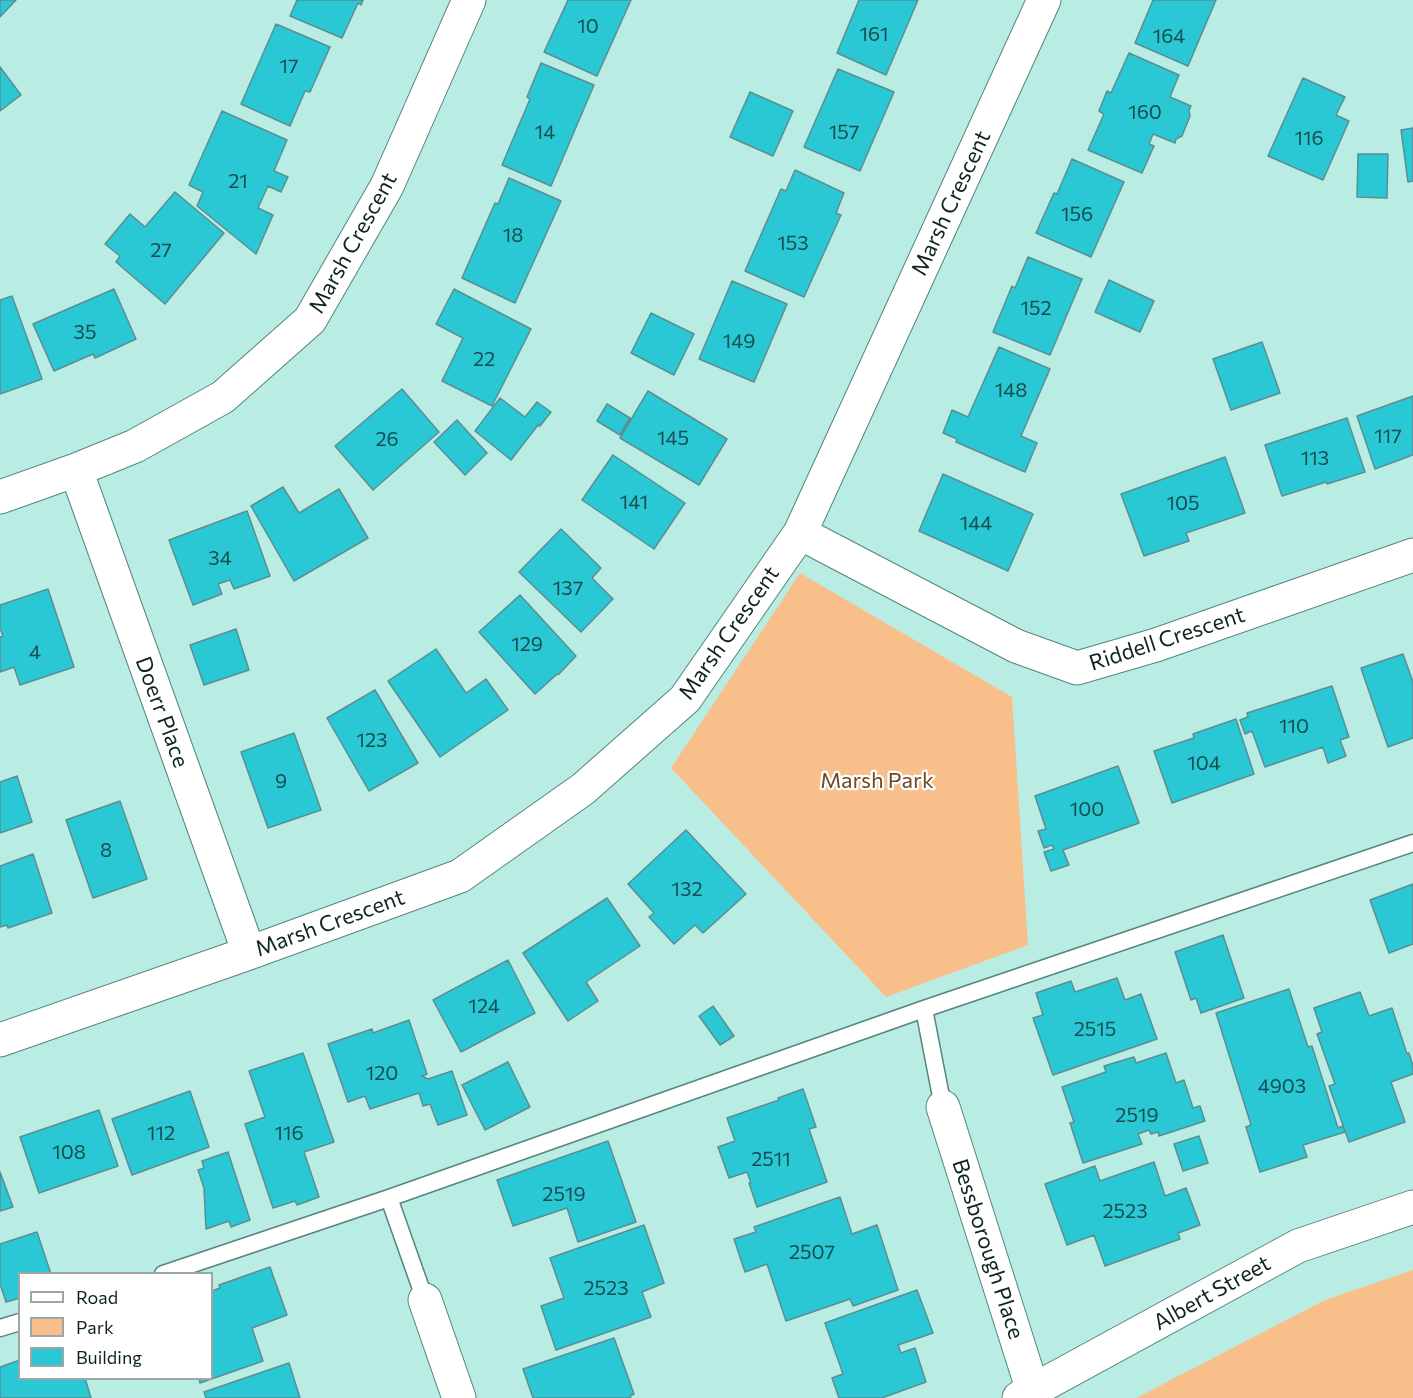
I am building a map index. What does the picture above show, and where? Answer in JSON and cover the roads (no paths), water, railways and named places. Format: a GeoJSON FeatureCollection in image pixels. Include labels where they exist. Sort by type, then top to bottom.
{"type":"FeatureCollection","features":[{"type":"Feature","properties":{"kind":"street","name":"Marsh Crescent"},"geometry":{"type":"LineString","coordinates":[[0,497],[135,446],[223,397],[310,320],[387,186],[469,0]]}},
{"type":"Feature","properties":{"kind":"street","name":"Marsh Crescent"},"geometry":{"type":"LineString","coordinates":[[0,1040],[460,876],[583,789],[685,699],[800,533],[1044,0]]}},
{"type":"Feature","properties":{"kind":"street","name":"Doerr Place"},"geometry":{"type":"LineString","coordinates":[[76,470],[249,953]]}},
{"type":"Feature","properties":{"kind":"street","name":"Riddell Crescent"},"geometry":{"type":"LineString","coordinates":[[800,533],[1016,645],[1077,668],[1156,645],[1413,555]]}},
{"type":"Feature","properties":{"kind":"street","name":"Bessborough Place"},"geometry":{"type":"LineString","coordinates":[[944,1107],[1026,1394]]}},
{"type":"Feature","properties":{"kind":"street","name":"Albert Street"},"geometry":{"type":"LineString","coordinates":[[1026,1394],[1298,1246],[1413,1207]]}},
{"type":"Feature","properties":{"kind":"street"},"geometry":{"type":"LineString","coordinates":[[425,1300],[459,1398]]}},
{"type":"Feature","properties":{"kind":"lane"},"geometry":{"type":"LineString","coordinates":[[169,1272],[389,1198],[924,1009],[1413,843]]}},
{"type":"Feature","properties":{"kind":"lane"},"geometry":{"type":"LineString","coordinates":[[924,1009],[944,1107]]}},
{"type":"Feature","properties":{"kind":"lane"},"geometry":{"type":"LineString","coordinates":[[389,1198],[425,1300]]}},
{"type":"Feature","properties":{"kind":"lane"},"geometry":{"type":"LineString","coordinates":[[0,1328],[18,1323]]}},
{"type":"Feature","properties":{"kind":"park label","name":"Marsh Park"},"geometry":{"type":"Point","coordinates":[877,781]}}]}
